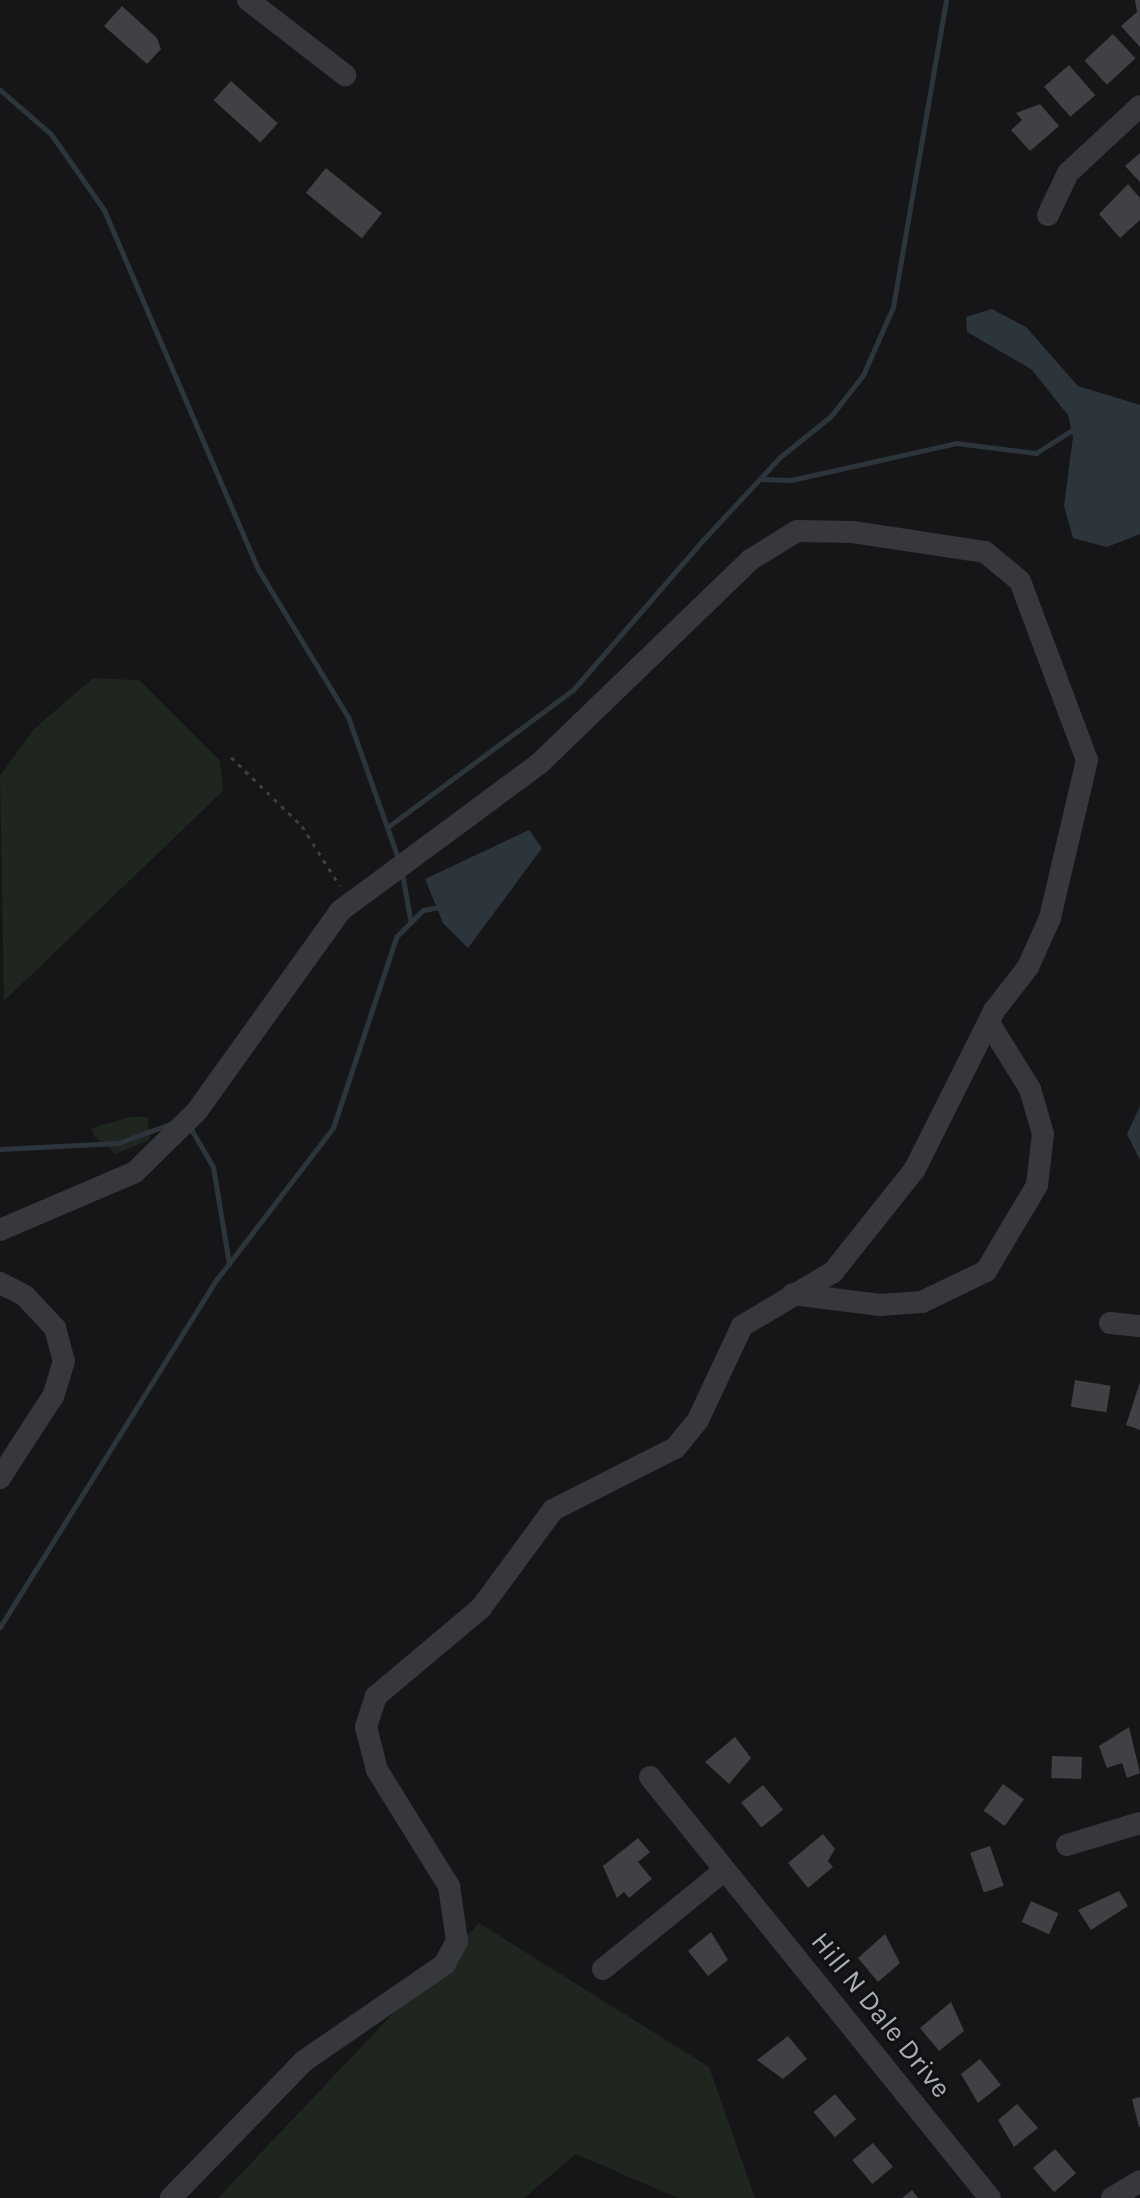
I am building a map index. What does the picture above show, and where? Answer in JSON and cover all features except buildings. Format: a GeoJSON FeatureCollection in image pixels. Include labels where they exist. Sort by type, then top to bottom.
{"type":"FeatureCollection","features":[{"type":"Feature","properties":{"kind":"street"},"geometry":{"type":"LineString","coordinates":[[248,0],[345,75]]}},
{"type":"Feature","properties":{"kind":"street"},"geometry":{"type":"LineString","coordinates":[[1048,215],[1068,173],[1140,106]]}},
{"type":"Feature","properties":{"kind":"street"},"geometry":{"type":"LineString","coordinates":[[0,1230],[135,1172],[197,1111],[348,904],[531,771],[750,560],[797,531],[928,539],[985,552],[1020,581],[1087,760],[1050,918],[1028,967],[989,1023],[915,1169],[833,1272],[742,1326],[698,1420],[675,1448],[553,1510],[481,1608],[376,1696],[366,1727],[377,1770],[449,1886],[457,1941],[445,1964],[304,2061],[171,2198]]}},
{"type":"Feature","properties":{"kind":"street"},"geometry":{"type":"LineString","coordinates":[[793,1294],[880,1305],[922,1302],[986,1271],[1037,1185],[1043,1134],[1030,1089],[989,1023]]}},
{"type":"Feature","properties":{"kind":"street"},"geometry":{"type":"LineString","coordinates":[[0,1283],[25,1296],[55,1328],[64,1361],[53,1396],[0,1478]]}},
{"type":"Feature","properties":{"kind":"street"},"geometry":{"type":"LineString","coordinates":[[1110,1323],[1140,1326]]}},
{"type":"Feature","properties":{"kind":"street","name":"Hill N Dale Drive"},"geometry":{"type":"LineString","coordinates":[[650,1777],[990,2198]]}},
{"type":"Feature","properties":{"kind":"street"},"geometry":{"type":"LineString","coordinates":[[1067,1845],[1140,1823]]}},
{"type":"Feature","properties":{"kind":"street"},"geometry":{"type":"LineString","coordinates":[[603,1969],[725,1870]]}},
{"type":"Feature","properties":{"kind":"street"},"geometry":{"type":"LineString","coordinates":[[1112,2198],[1140,2181]]}},
{"type":"Feature","properties":{"kind":"path"},"geometry":{"type":"LineString","coordinates":[[231,757],[302,826],[348,904]]}},
{"type":"Feature","properties":{"kind":"shaded area"},"geometry":{"type":"Polygon","coordinates":[[[992,309],[1026,327],[1078,386],[1140,405],[1140,534],[1107,547],[1073,538],[1064,506],[1073,437],[1068,415],[1031,369],[967,332],[966,317],[992,309]]]}},
{"type":"Feature","properties":{"kind":"shaded area"},"geometry":{"type":"Polygon","coordinates":[[[93,678],[139,680],[220,761],[223,791],[4,1001],[0,776],[34,729],[93,678]]]}},
{"type":"Feature","properties":{"kind":"shaded area"},"geometry":{"type":"Polygon","coordinates":[[[529,830],[542,848],[468,948],[443,923],[425,879],[529,830]]]}},
{"type":"Feature","properties":{"kind":"shaded area"},"geometry":{"type":"Polygon","coordinates":[[[1140,1106],[1140,1160],[1127,1134],[1140,1106]]]}},
{"type":"Feature","properties":{"kind":"shaded area"},"geometry":{"type":"Polygon","coordinates":[[[130,1117],[148,1117],[149,1140],[116,1154],[94,1136],[92,1128],[130,1117]]]}},
{"type":"Feature","properties":{"kind":"shaded area"},"geometry":{"type":"Polygon","coordinates":[[[479,1923],[709,2067],[755,2198],[678,2198],[576,2154],[524,2198],[218,2198],[479,1923]]]}},
{"type":"Feature","properties":{"kind":"waterway"},"geometry":{"type":"LineString","coordinates":[[389,826],[573,690],[702,541],[780,457],[831,416],[863,375],[893,307],[946,0]]}},
{"type":"Feature","properties":{"kind":"waterway"},"geometry":{"type":"LineString","coordinates":[[0,90],[51,134],[104,210],[258,569],[348,717],[398,858]]}},
{"type":"Feature","properties":{"kind":"waterway"},"geometry":{"type":"LineString","coordinates":[[762,479],[791,480],[956,443],[1036,453],[1074,429]]}},
{"type":"Feature","properties":{"kind":"waterway"},"geometry":{"type":"LineString","coordinates":[[402,873],[410,919]]}},
{"type":"Feature","properties":{"kind":"waterway"},"geometry":{"type":"LineString","coordinates":[[0,1627],[217,1279],[333,1128],[396,937],[423,910],[440,907]]}},
{"type":"Feature","properties":{"kind":"waterway"},"geometry":{"type":"LineString","coordinates":[[0,1149],[118,1143],[173,1123]]}},
{"type":"Feature","properties":{"kind":"waterway"},"geometry":{"type":"LineString","coordinates":[[191,1129],[213,1167],[229,1264]]}}]}
